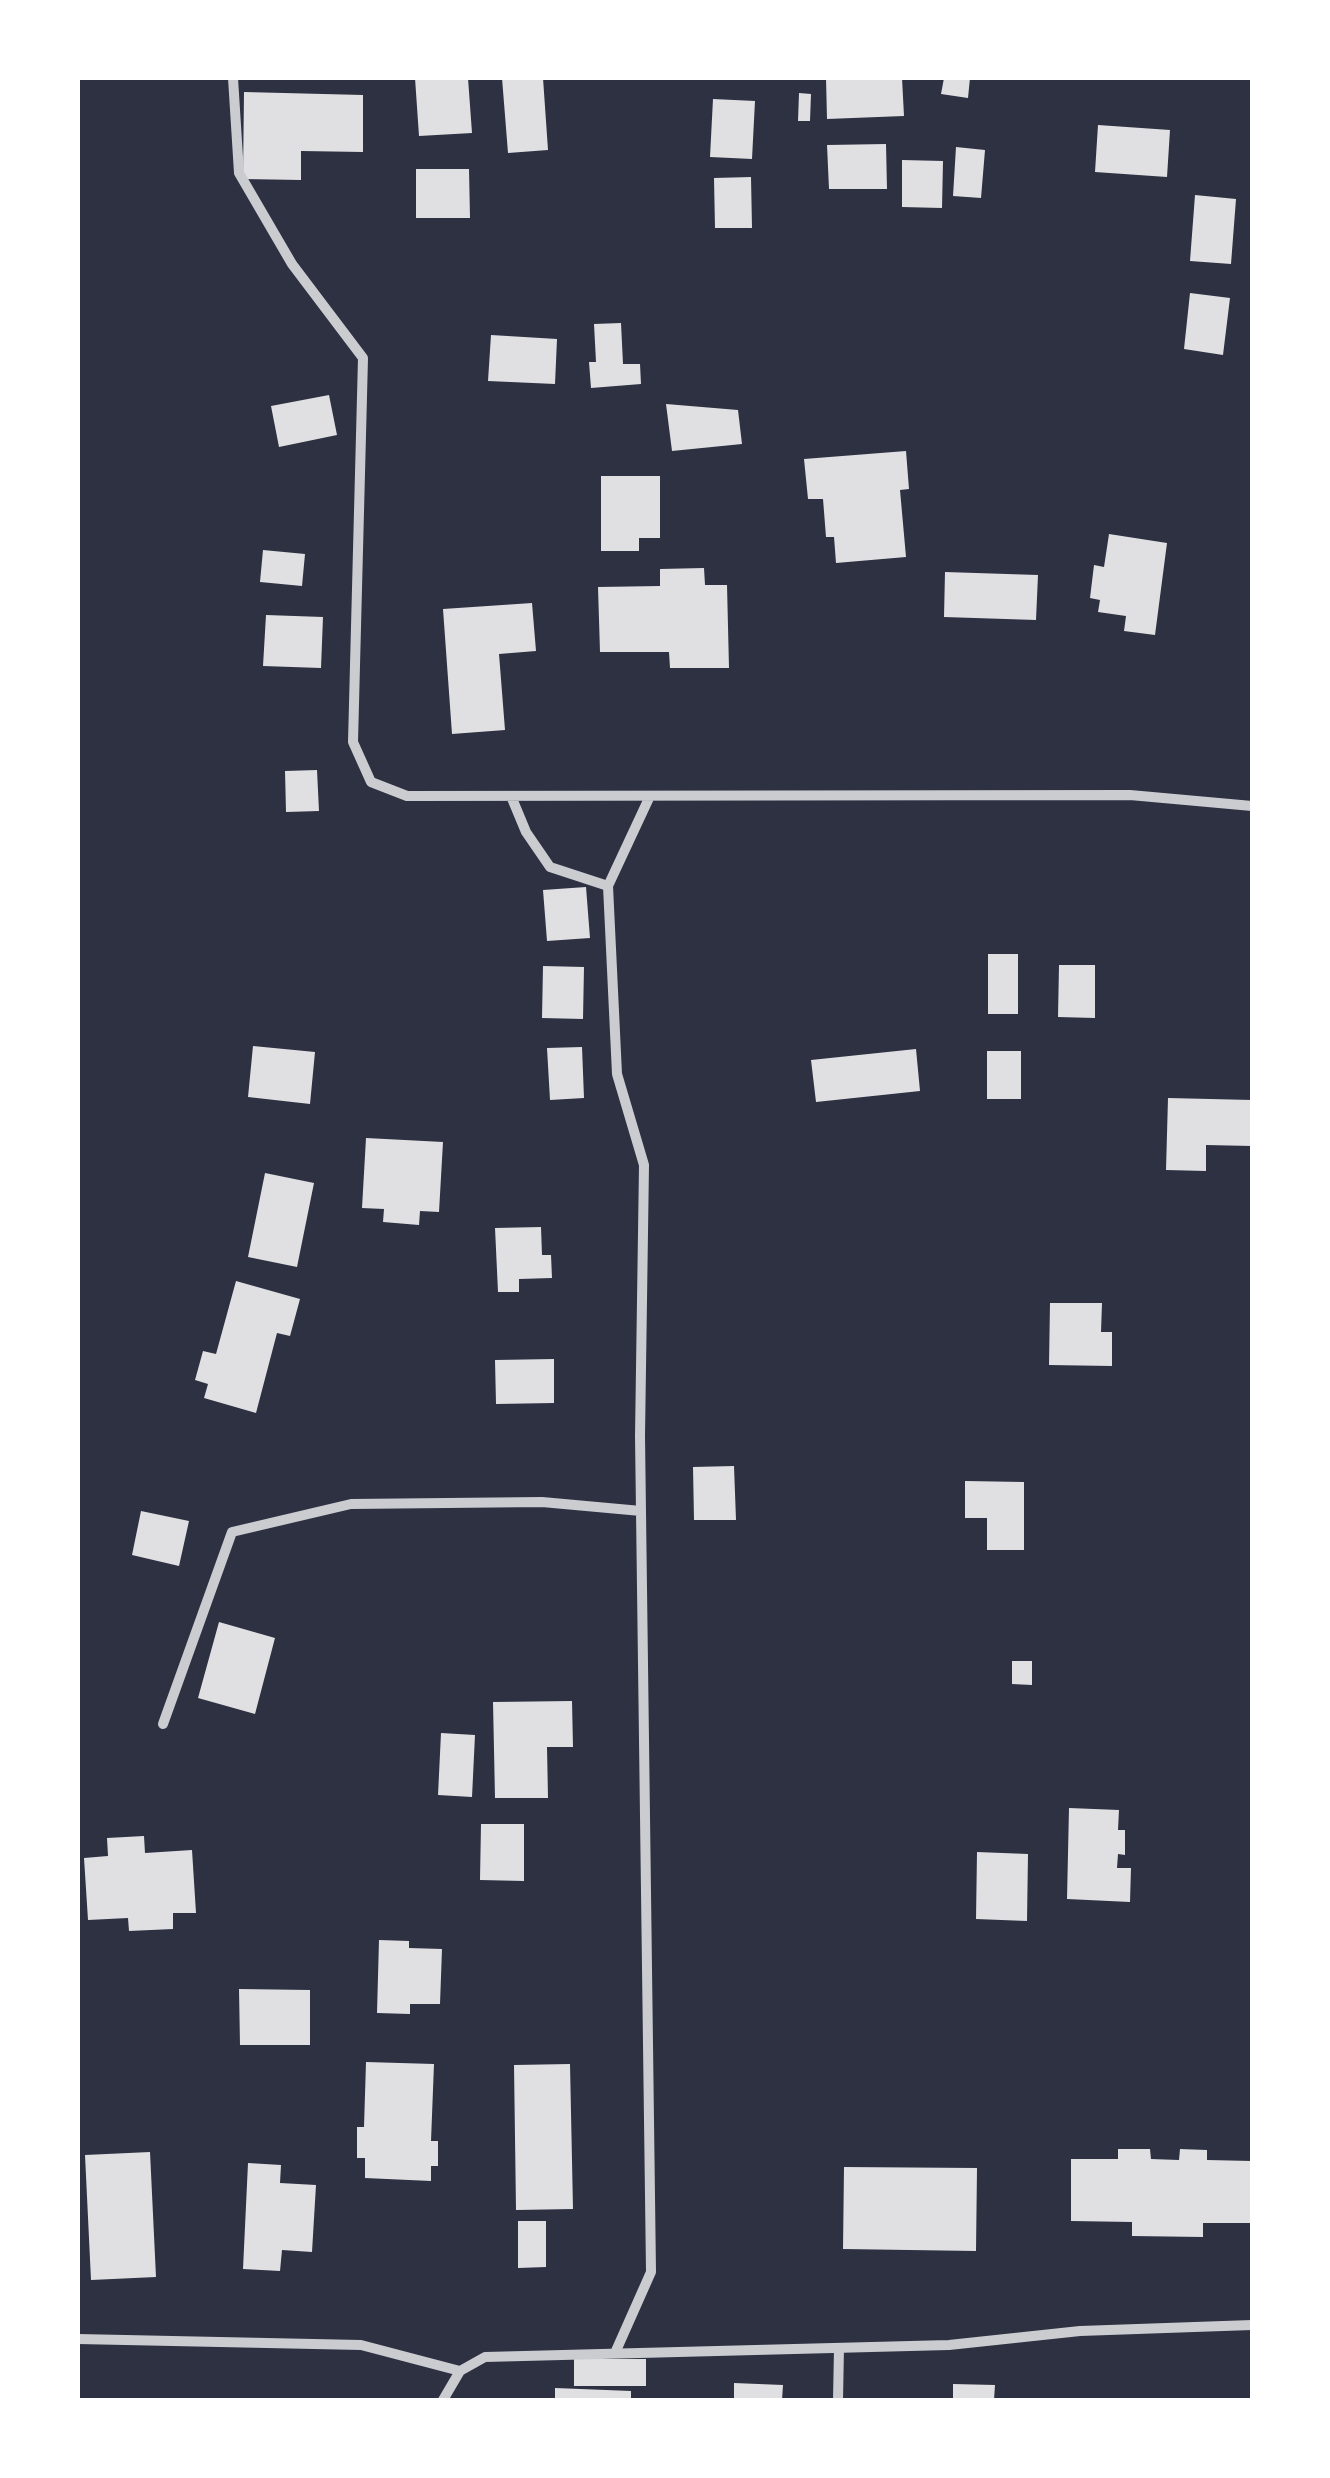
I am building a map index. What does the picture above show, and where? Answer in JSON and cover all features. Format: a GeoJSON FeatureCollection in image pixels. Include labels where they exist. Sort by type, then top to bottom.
{"type":"FeatureCollection","features":[{"type":"Feature","properties":{"kind":"street"},"geometry":{"type":"LineString","coordinates":[[233,78],[238,172],[292,264],[362,358],[353,742],[371,782],[407,796],[1130,796],[1252,806]]}},
{"type":"Feature","properties":{"kind":"street"},"geometry":{"type":"LineString","coordinates":[[511,796],[526,832],[550,867],[608,886]]}},
{"type":"Feature","properties":{"kind":"street"},"geometry":{"type":"LineString","coordinates":[[615,2354],[651,2272],[641,1511],[644,1166],[617,1074],[608,886],[650,796]]}},
{"type":"Feature","properties":{"kind":"street"},"geometry":{"type":"LineString","coordinates":[[163,1724],[232,1532],[351,1504],[542,1502],[641,1511]]}},
{"type":"Feature","properties":{"kind":"street"},"geometry":{"type":"LineString","coordinates":[[443,2400],[460,2371],[485,2357],[949,2345],[1080,2331],[1252,2324]]}},
{"type":"Feature","properties":{"kind":"street"},"geometry":{"type":"LineString","coordinates":[[78,2339],[361,2346],[460,2371]]}},
{"type":"Feature","properties":{"kind":"street"},"geometry":{"type":"LineString","coordinates":[[838,2400],[839,2348]]}},
{"type":"Feature","properties":{"kind":"building"},"geometry":{"type":"Polygon","coordinates":[[[415,78],[468,78],[472,133],[419,136],[415,78]]]}},
{"type":"Feature","properties":{"kind":"building"},"geometry":{"type":"Polygon","coordinates":[[[502,78],[543,78],[548,150],[508,153],[502,78]]]}},
{"type":"Feature","properties":{"kind":"building"},"geometry":{"type":"Polygon","coordinates":[[[826,78],[902,78],[904,116],[827,119],[826,78]]]}},
{"type":"Feature","properties":{"kind":"building"},"geometry":{"type":"Polygon","coordinates":[[[944,78],[970,78],[968,98],[941,94],[944,78]]]}},
{"type":"Feature","properties":{"kind":"building"},"geometry":{"type":"Polygon","coordinates":[[[244,92],[363,95],[363,152],[301,151],[301,180],[243,179],[244,92]]]}},
{"type":"Feature","properties":{"kind":"building"},"geometry":{"type":"Polygon","coordinates":[[[799,93],[811,94],[810,121],[798,121],[799,93]]]}},
{"type":"Feature","properties":{"kind":"building"},"geometry":{"type":"Polygon","coordinates":[[[713,99],[755,101],[752,159],[710,157],[713,99]]]}},
{"type":"Feature","properties":{"kind":"building"},"geometry":{"type":"Polygon","coordinates":[[[1098,125],[1170,130],[1167,177],[1095,172],[1098,125]]]}},
{"type":"Feature","properties":{"kind":"building"},"geometry":{"type":"Polygon","coordinates":[[[886,144],[887,189],[829,189],[827,145],[886,144]]]}},
{"type":"Feature","properties":{"kind":"building"},"geometry":{"type":"Polygon","coordinates":[[[956,147],[985,150],[981,198],[953,196],[956,147]]]}},
{"type":"Feature","properties":{"kind":"building"},"geometry":{"type":"Polygon","coordinates":[[[902,160],[943,161],[942,208],[902,207],[902,160]]]}},
{"type":"Feature","properties":{"kind":"building"},"geometry":{"type":"Polygon","coordinates":[[[416,169],[469,169],[470,218],[416,218],[416,169]]]}},
{"type":"Feature","properties":{"kind":"building"},"geometry":{"type":"Polygon","coordinates":[[[751,177],[752,228],[715,228],[714,178],[751,177]]]}},
{"type":"Feature","properties":{"kind":"building"},"geometry":{"type":"Polygon","coordinates":[[[1195,195],[1236,199],[1231,264],[1190,261],[1195,195]]]}},
{"type":"Feature","properties":{"kind":"building"},"geometry":{"type":"Polygon","coordinates":[[[1190,293],[1230,298],[1223,355],[1184,349],[1190,293]]]}},
{"type":"Feature","properties":{"kind":"building"},"geometry":{"type":"Polygon","coordinates":[[[621,323],[623,364],[640,364],[641,384],[591,388],[589,362],[596,362],[594,324],[621,323]]]}},
{"type":"Feature","properties":{"kind":"building"},"geometry":{"type":"Polygon","coordinates":[[[491,335],[557,339],[555,384],[488,381],[491,335]]]}},
{"type":"Feature","properties":{"kind":"building"},"geometry":{"type":"Polygon","coordinates":[[[329,395],[337,435],[279,447],[271,406],[329,395]]]}},
{"type":"Feature","properties":{"kind":"building"},"geometry":{"type":"Polygon","coordinates":[[[666,404],[738,410],[742,444],[672,451],[666,404]]]}},
{"type":"Feature","properties":{"kind":"building"},"geometry":{"type":"Polygon","coordinates":[[[906,451],[909,489],[900,490],[906,557],[836,563],[834,537],[826,537],[823,499],[808,499],[804,459],[906,451]]]}},
{"type":"Feature","properties":{"kind":"building"},"geometry":{"type":"Polygon","coordinates":[[[601,476],[660,476],[660,538],[639,538],[639,551],[601,551],[601,476]]]}},
{"type":"Feature","properties":{"kind":"building"},"geometry":{"type":"Polygon","coordinates":[[[1109,534],[1167,543],[1155,635],[1124,631],[1126,616],[1098,612],[1100,600],[1090,598],[1094,565],[1104,567],[1109,534]]]}},
{"type":"Feature","properties":{"kind":"building"},"geometry":{"type":"Polygon","coordinates":[[[263,550],[305,554],[302,586],[260,582],[263,550]]]}},
{"type":"Feature","properties":{"kind":"building"},"geometry":{"type":"Polygon","coordinates":[[[704,568],[705,585],[727,585],[729,668],[670,668],[669,652],[600,652],[598,587],[660,586],[660,569],[704,568]]]}},
{"type":"Feature","properties":{"kind":"building"},"geometry":{"type":"Polygon","coordinates":[[[945,572],[1038,575],[1036,620],[944,617],[945,572]]]}},
{"type":"Feature","properties":{"kind":"building"},"geometry":{"type":"Polygon","coordinates":[[[532,603],[536,651],[499,654],[505,730],[452,734],[443,609],[532,603]]]}},
{"type":"Feature","properties":{"kind":"building"},"geometry":{"type":"Polygon","coordinates":[[[266,615],[323,617],[321,668],[263,666],[266,615]]]}},
{"type":"Feature","properties":{"kind":"building"},"geometry":{"type":"Polygon","coordinates":[[[317,770],[319,811],[286,812],[285,771],[317,770]]]}},
{"type":"Feature","properties":{"kind":"building"},"geometry":{"type":"Polygon","coordinates":[[[586,887],[590,938],[547,941],[543,890],[586,887]]]}},
{"type":"Feature","properties":{"kind":"building"},"geometry":{"type":"Polygon","coordinates":[[[988,954],[1018,954],[1018,1014],[988,1014],[988,954]]]}},
{"type":"Feature","properties":{"kind":"building"},"geometry":{"type":"Polygon","coordinates":[[[1059,965],[1095,965],[1095,1018],[1058,1017],[1059,965]]]}},
{"type":"Feature","properties":{"kind":"building"},"geometry":{"type":"Polygon","coordinates":[[[543,966],[584,967],[583,1019],[542,1018],[543,966]]]}},
{"type":"Feature","properties":{"kind":"building"},"geometry":{"type":"Polygon","coordinates":[[[253,1046],[315,1052],[310,1104],[248,1097],[253,1046]]]}},
{"type":"Feature","properties":{"kind":"building"},"geometry":{"type":"Polygon","coordinates":[[[582,1047],[584,1098],[550,1100],[547,1048],[582,1047]]]}},
{"type":"Feature","properties":{"kind":"building"},"geometry":{"type":"Polygon","coordinates":[[[916,1049],[920,1091],[816,1102],[811,1060],[916,1049]]]}},
{"type":"Feature","properties":{"kind":"building"},"geometry":{"type":"Polygon","coordinates":[[[987,1051],[1021,1051],[1021,1099],[987,1099],[987,1051]]]}},
{"type":"Feature","properties":{"kind":"building"},"geometry":{"type":"Polygon","coordinates":[[[1168,1098],[1252,1100],[1252,1146],[1206,1145],[1206,1171],[1166,1170],[1168,1098]]]}},
{"type":"Feature","properties":{"kind":"building"},"geometry":{"type":"Polygon","coordinates":[[[366,1138],[443,1142],[439,1212],[420,1211],[419,1225],[383,1222],[384,1209],[362,1208],[366,1138]]]}},
{"type":"Feature","properties":{"kind":"building"},"geometry":{"type":"Polygon","coordinates":[[[265,1173],[314,1183],[297,1267],[248,1257],[265,1173]]]}},
{"type":"Feature","properties":{"kind":"building"},"geometry":{"type":"Polygon","coordinates":[[[541,1227],[542,1255],[551,1255],[552,1278],[519,1279],[519,1292],[498,1292],[495,1228],[541,1227]]]}},
{"type":"Feature","properties":{"kind":"building"},"geometry":{"type":"Polygon","coordinates":[[[236,1281],[300,1299],[290,1336],[277,1333],[256,1413],[204,1398],[208,1384],[195,1380],[203,1351],[216,1354],[236,1281]]]}},
{"type":"Feature","properties":{"kind":"building"},"geometry":{"type":"Polygon","coordinates":[[[1050,1303],[1102,1303],[1101,1332],[1112,1332],[1112,1366],[1049,1365],[1050,1303]]]}},
{"type":"Feature","properties":{"kind":"building"},"geometry":{"type":"Polygon","coordinates":[[[554,1359],[554,1403],[496,1404],[495,1360],[554,1359]]]}},
{"type":"Feature","properties":{"kind":"building"},"geometry":{"type":"Polygon","coordinates":[[[734,1466],[736,1520],[694,1520],[693,1467],[734,1466]]]}},
{"type":"Feature","properties":{"kind":"building"},"geometry":{"type":"Polygon","coordinates":[[[965,1481],[1024,1482],[1024,1550],[987,1550],[987,1518],[965,1518],[965,1481]]]}},
{"type":"Feature","properties":{"kind":"building"},"geometry":{"type":"Polygon","coordinates":[[[141,1511],[189,1521],[179,1566],[132,1555],[141,1511]]]}},
{"type":"Feature","properties":{"kind":"building"},"geometry":{"type":"Polygon","coordinates":[[[219,1622],[275,1638],[255,1714],[198,1698],[219,1622]]]}},
{"type":"Feature","properties":{"kind":"building"},"geometry":{"type":"Polygon","coordinates":[[[1012,1661],[1032,1661],[1032,1685],[1012,1684],[1012,1661]]]}},
{"type":"Feature","properties":{"kind":"building"},"geometry":{"type":"Polygon","coordinates":[[[572,1701],[573,1747],[547,1747],[548,1798],[495,1798],[493,1702],[572,1701]]]}},
{"type":"Feature","properties":{"kind":"building"},"geometry":{"type":"Polygon","coordinates":[[[441,1733],[475,1735],[472,1797],[438,1795],[441,1733]]]}},
{"type":"Feature","properties":{"kind":"building"},"geometry":{"type":"Polygon","coordinates":[[[1069,1808],[1119,1810],[1118,1830],[1125,1830],[1125,1855],[1118,1854],[1117,1868],[1131,1868],[1130,1902],[1067,1899],[1069,1808]]]}},
{"type":"Feature","properties":{"kind":"building"},"geometry":{"type":"Polygon","coordinates":[[[481,1824],[524,1824],[524,1881],[480,1880],[481,1824]]]}},
{"type":"Feature","properties":{"kind":"building"},"geometry":{"type":"Polygon","coordinates":[[[144,1836],[145,1853],[192,1850],[196,1913],[173,1913],[173,1929],[129,1931],[128,1918],[88,1920],[84,1858],[108,1856],[107,1838],[144,1836]]]}},
{"type":"Feature","properties":{"kind":"building"},"geometry":{"type":"Polygon","coordinates":[[[977,1852],[1028,1854],[1027,1921],[976,1919],[977,1852]]]}},
{"type":"Feature","properties":{"kind":"building"},"geometry":{"type":"Polygon","coordinates":[[[379,1940],[409,1941],[409,1948],[442,1949],[440,2004],[410,2004],[410,2014],[377,2013],[379,1940]]]}},
{"type":"Feature","properties":{"kind":"building"},"geometry":{"type":"Polygon","coordinates":[[[239,1989],[310,1990],[310,2045],[240,2045],[239,1989]]]}},
{"type":"Feature","properties":{"kind":"building"},"geometry":{"type":"Polygon","coordinates":[[[366,2062],[434,2064],[431,2141],[438,2141],[438,2166],[431,2166],[431,2181],[365,2178],[365,2158],[357,2158],[357,2127],[364,2127],[366,2062]]]}},
{"type":"Feature","properties":{"kind":"building"},"geometry":{"type":"Polygon","coordinates":[[[570,2064],[573,2209],[516,2210],[514,2065],[570,2064]]]}},
{"type":"Feature","properties":{"kind":"building"},"geometry":{"type":"Polygon","coordinates":[[[1118,2149],[1150,2149],[1151,2159],[1179,2160],[1180,2149],[1207,2150],[1207,2160],[1252,2161],[1252,2223],[1203,2223],[1203,2237],[1132,2236],[1132,2222],[1071,2221],[1071,2159],[1118,2159],[1118,2149]]]}},
{"type":"Feature","properties":{"kind":"building"},"geometry":{"type":"Polygon","coordinates":[[[150,2152],[156,2277],[91,2280],[85,2155],[150,2152]]]}},
{"type":"Feature","properties":{"kind":"building"},"geometry":{"type":"Polygon","coordinates":[[[248,2163],[281,2165],[280,2183],[316,2185],[312,2252],[282,2250],[280,2271],[243,2269],[248,2163]]]}},
{"type":"Feature","properties":{"kind":"building"},"geometry":{"type":"Polygon","coordinates":[[[844,2167],[977,2168],[976,2251],[843,2249],[844,2167]]]}},
{"type":"Feature","properties":{"kind":"building"},"geometry":{"type":"Polygon","coordinates":[[[518,2221],[546,2221],[546,2267],[518,2268],[518,2221]]]}},
{"type":"Feature","properties":{"kind":"building"},"geometry":{"type":"Polygon","coordinates":[[[574,2359],[646,2359],[646,2386],[574,2386],[574,2359]]]}},
{"type":"Feature","properties":{"kind":"building"},"geometry":{"type":"Polygon","coordinates":[[[734,2383],[783,2385],[782,2400],[734,2400],[734,2383]]]}},
{"type":"Feature","properties":{"kind":"building"},"geometry":{"type":"Polygon","coordinates":[[[953,2384],[995,2385],[994,2400],[953,2400],[953,2384]]]}},
{"type":"Feature","properties":{"kind":"building"},"geometry":{"type":"Polygon","coordinates":[[[555,2388],[631,2391],[631,2400],[555,2400],[555,2388]]]}}]}
